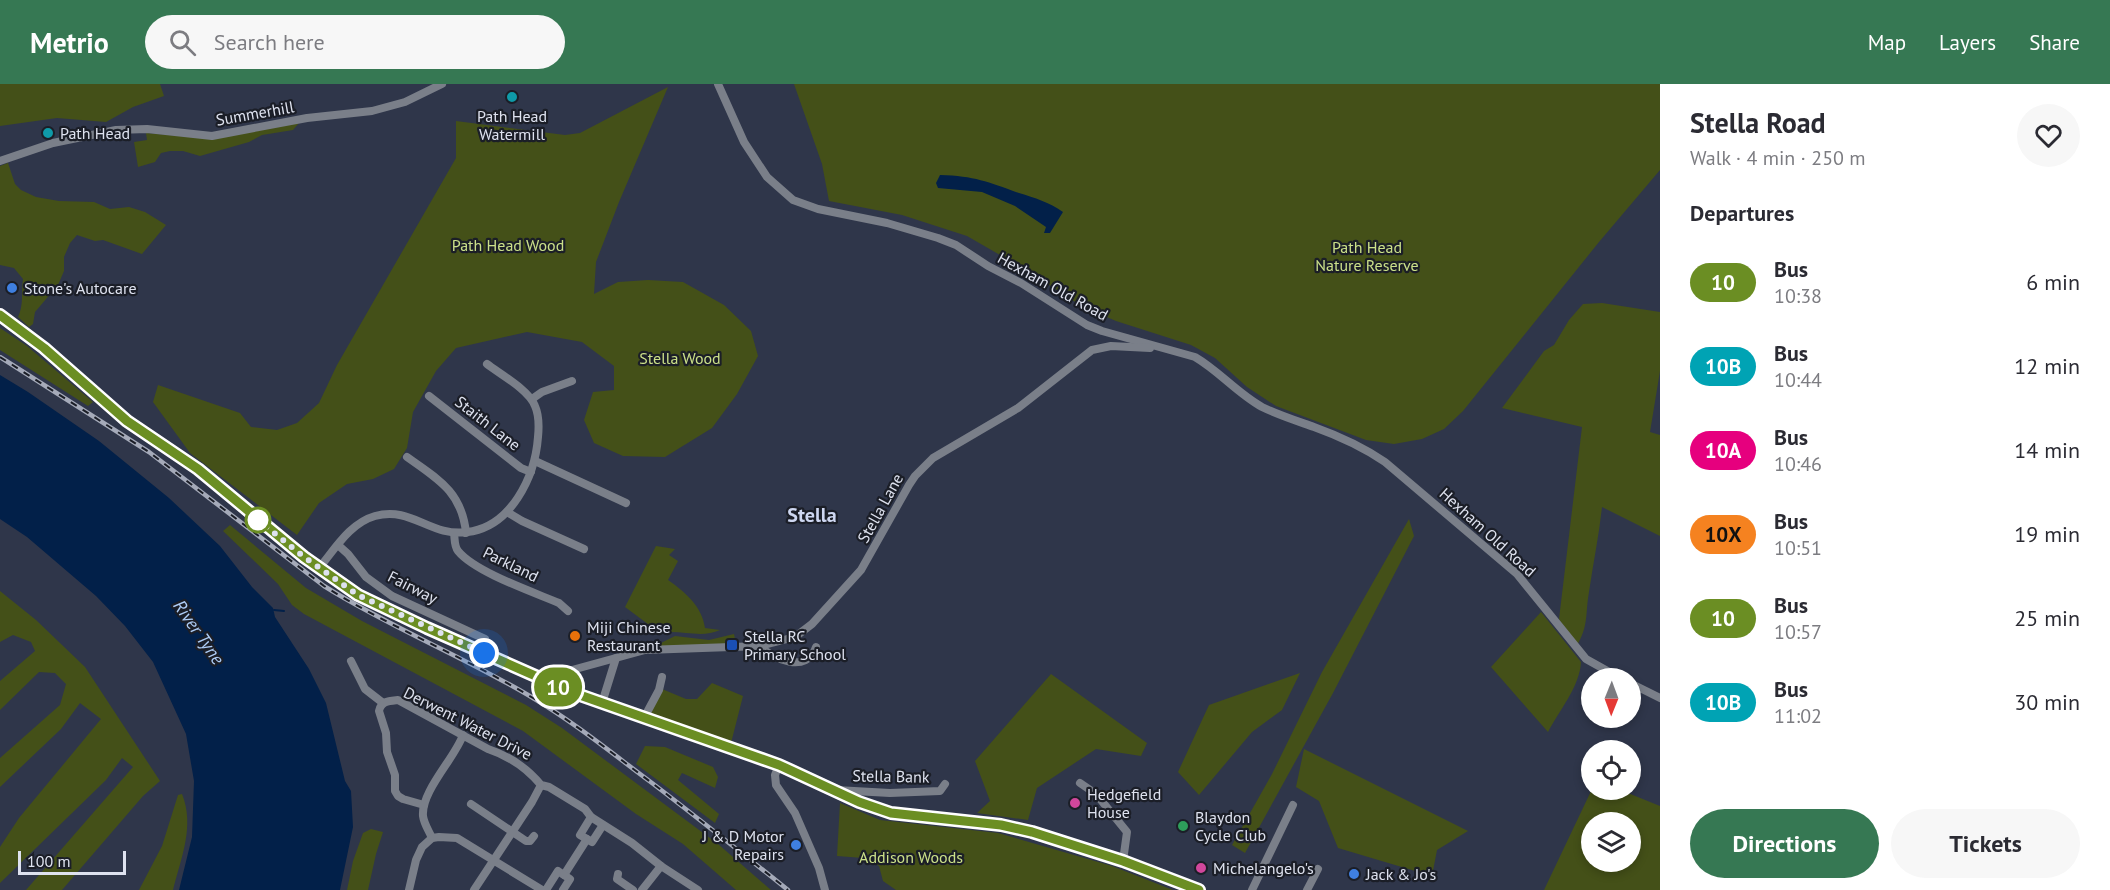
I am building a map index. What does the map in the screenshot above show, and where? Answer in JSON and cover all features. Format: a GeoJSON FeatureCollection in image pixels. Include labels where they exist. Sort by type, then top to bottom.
{"type":"FeatureCollection","features":[{"type":"Feature","properties":{"kind":"main road"},"geometry":{"type":"LineString","coordinates":[[0,315],[44,348],[127,421],[198,469],[243,509],[358,595],[550,683],[779,765],[859,802],[891,813],[1001,825],[1069,843],[1199,890]]}},
{"type":"Feature","properties":{"kind":"street","name":"Summerhill"},"geometry":{"type":"LineString","coordinates":[[0,161],[53,143],[126,129],[221,135],[307,118],[372,111],[405,102],[442,84]]}},
{"type":"Feature","properties":{"kind":"street","name":"Hexham Old Road"},"geometry":{"type":"LineString","coordinates":[[718,84],[744,142],[767,177],[793,200],[818,209],[887,223],[956,245],[1087,325],[1102,332],[1188,354],[1208,364],[1236,390],[1264,408],[1349,441],[1385,462],[1517,574],[1586,659],[1602,668]]}},
{"type":"Feature","properties":{"kind":"street"},"geometry":{"type":"LineString","coordinates":[[1102,332],[1103,347],[1167,349]]}},
{"type":"Feature","properties":{"kind":"street","name":"Stella Lane"},"geometry":{"type":"LineString","coordinates":[[550,683],[556,674],[645,650],[760,646],[786,641],[802,633],[855,578],[866,563],[909,485],[933,458],[1018,408],[1092,350],[1103,347]]}},
{"type":"Feature","properties":{"kind":"street"},"geometry":{"type":"LineString","coordinates":[[319,568],[348,533],[365,520],[382,515],[405,515],[438,531],[466,533],[486,527],[507,512],[520,495],[535,461],[538,414],[532,399],[487,364]]}},
{"type":"Feature","properties":{"kind":"street"},"geometry":{"type":"LineString","coordinates":[[532,399],[542,392],[572,381]]}},
{"type":"Feature","properties":{"kind":"street","name":"Staith Lane"},"geometry":{"type":"LineString","coordinates":[[429,396],[521,468],[531,472]]}},
{"type":"Feature","properties":{"kind":"street"},"geometry":{"type":"LineString","coordinates":[[407,457],[440,481],[457,501],[464,517],[466,533]]}},
{"type":"Feature","properties":{"kind":"street"},"geometry":{"type":"LineString","coordinates":[[535,461],[626,503]]}},
{"type":"Feature","properties":{"kind":"street"},"geometry":{"type":"LineString","coordinates":[[507,512],[584,549]]}},
{"type":"Feature","properties":{"kind":"street","name":"Parkland"},"geometry":{"type":"LineString","coordinates":[[454,533],[457,550],[470,561],[558,603],[568,611]]}},
{"type":"Feature","properties":{"kind":"street","name":"Fairway"},"geometry":{"type":"LineString","coordinates":[[338,545],[366,577],[392,596],[486,639]]}},
{"type":"Feature","properties":{"kind":"street"},"geometry":{"type":"LineString","coordinates":[[760,646],[774,658],[789,663],[799,662],[809,657],[816,647]]}},
{"type":"Feature","properties":{"kind":"street"},"geometry":{"type":"LineString","coordinates":[[602,703],[616,658]]}},
{"type":"Feature","properties":{"kind":"street"},"geometry":{"type":"LineString","coordinates":[[351,661],[366,689],[383,703]]}},
{"type":"Feature","properties":{"kind":"street"},"geometry":{"type":"LineString","coordinates":[[644,718],[659,690],[662,677]]}},
{"type":"Feature","properties":{"kind":"street"},"geometry":{"type":"LineString","coordinates":[[1641,688],[1660,698]]}},
{"type":"Feature","properties":{"kind":"street","name":"Derwent Water Drive"},"geometry":{"type":"LineString","coordinates":[[424,805],[403,799],[395,791],[395,775],[387,752],[386,733],[379,711],[383,703],[388,701],[398,700],[499,752],[530,771],[541,785],[549,787],[585,809],[591,817],[698,890]]}},
{"type":"Feature","properties":{"kind":"street"},"geometry":{"type":"LineString","coordinates":[[432,838],[423,816],[424,805],[444,764],[459,746],[463,735]]}},
{"type":"Feature","properties":{"kind":"street"},"geometry":{"type":"LineString","coordinates":[[779,765],[775,775],[776,785],[795,813],[825,886]]}},
{"type":"Feature","properties":{"kind":"street"},"geometry":{"type":"LineString","coordinates":[[1080,783],[1095,794],[1127,832],[1123,861]]}},
{"type":"Feature","properties":{"kind":"street","name":"Stella Bank"},"geometry":{"type":"LineString","coordinates":[[832,790],[890,793],[940,791],[945,784]]}},
{"type":"Feature","properties":{"kind":"street"},"geometry":{"type":"LineString","coordinates":[[474,890],[541,785]]}},
{"type":"Feature","properties":{"kind":"street"},"geometry":{"type":"LineString","coordinates":[[471,804],[526,841],[530,841],[534,836]]}},
{"type":"Feature","properties":{"kind":"street"},"geometry":{"type":"LineString","coordinates":[[1252,890],[1293,805]]}},
{"type":"Feature","properties":{"kind":"street"},"geometry":{"type":"LineString","coordinates":[[591,817],[580,835],[591,842],[603,825]]}},
{"type":"Feature","properties":{"kind":"street"},"geometry":{"type":"LineString","coordinates":[[410,890],[416,860],[422,847],[432,838],[439,837],[457,838],[544,890],[558,871],[570,879],[563,890]]}},
{"type":"Feature","properties":{"kind":"street"},"geometry":{"type":"LineString","coordinates":[[564,875],[587,839]]}},
{"type":"Feature","properties":{"kind":"street"},"geometry":{"type":"LineString","coordinates":[[642,890],[661,866]]}},
{"type":"Feature","properties":{"kind":"street"},"geometry":{"type":"LineString","coordinates":[[1307,890],[1318,869]]}},
{"type":"Feature","properties":{"kind":"street"},"geometry":{"type":"LineString","coordinates":[[618,874],[617,879],[633,890]]}},
{"type":"Feature","properties":{"kind":"green space"},"geometry":{"type":"Polygon","coordinates":[[[0,84],[160,84],[164,96],[133,107],[106,122],[57,118],[0,126],[0,84]]]}},
{"type":"Feature","properties":{"kind":"green space","name":"Path Head Nature Reserve"},"geometry":{"type":"Polygon","coordinates":[[[794,84],[1660,84],[1660,170],[1463,411],[1444,429],[1422,439],[1394,444],[1366,440],[1276,406],[1247,387],[1215,358],[1191,345],[1116,321],[1083,307],[1026,270],[967,236],[902,215],[829,201],[822,164],[794,84]]]}},
{"type":"Feature","properties":{"kind":"green space","name":"Path Head Wood"},"geometry":{"type":"Polygon","coordinates":[[[668,87],[596,262],[594,294],[618,282],[648,280],[683,282],[724,305],[751,331],[758,356],[737,394],[712,428],[665,457],[623,456],[594,443],[584,420],[593,392],[614,390],[614,366],[582,342],[527,332],[456,348],[436,371],[413,412],[407,448],[394,469],[373,479],[347,484],[319,503],[297,535],[190,453],[153,402],[158,385],[240,413],[251,427],[277,430],[297,423],[319,403],[337,365],[456,158],[456,121],[565,135],[580,133],[668,87]]]}},
{"type":"Feature","properties":{"kind":"green space"},"geometry":{"type":"Polygon","coordinates":[[[299,123],[293,130],[262,135],[249,142],[200,156],[183,151],[161,153],[155,162],[138,167],[134,142],[147,140],[146,133],[214,139],[299,123]]]}},
{"type":"Feature","properties":{"kind":"green space"},"geometry":{"type":"Polygon","coordinates":[[[8,163],[15,184],[21,190],[36,197],[59,201],[94,202],[110,209],[129,207],[145,212],[166,225],[142,254],[103,240],[95,241],[77,235],[70,243],[64,257],[64,271],[58,285],[35,312],[33,324],[29,327],[18,317],[22,303],[23,279],[14,268],[0,265],[0,166],[8,163]]]}},
{"type":"Feature","properties":{"kind":"green space"},"geometry":{"type":"Polygon","coordinates":[[[1602,303],[1660,312],[1660,371],[1650,432],[1660,435],[1660,536],[1602,507],[1585,626],[1576,647],[1559,619],[1582,427],[1502,408],[1544,351],[1554,345],[1569,320],[1583,304],[1602,303]]]}},
{"type":"Feature","properties":{"kind":"green space"},"geometry":{"type":"Polygon","coordinates":[[[0,328],[27,346],[93,402],[88,406],[0,350],[0,328]]]}},
{"type":"Feature","properties":{"kind":"green space"},"geometry":{"type":"Polygon","coordinates":[[[1409,519],[1414,536],[1333,693],[1245,853],[1232,845],[1272,774],[1322,672],[1409,519]]]}},
{"type":"Feature","properties":{"kind":"green space"},"geometry":{"type":"Polygon","coordinates":[[[230,525],[306,588],[362,621],[526,705],[562,728],[718,844],[771,890],[736,890],[683,844],[636,814],[523,731],[304,614],[292,605],[278,584],[223,531],[230,525]]]}},
{"type":"Feature","properties":{"kind":"green space"},"geometry":{"type":"Polygon","coordinates":[[[656,546],[675,549],[669,555],[678,561],[668,580],[696,606],[705,628],[720,630],[705,634],[660,633],[625,607],[656,546]]]}},
{"type":"Feature","properties":{"kind":"green space"},"geometry":{"type":"Polygon","coordinates":[[[0,591],[36,620],[85,667],[160,781],[143,796],[62,890],[26,890],[133,767],[122,758],[106,780],[0,883],[0,847],[19,818],[101,719],[80,703],[61,729],[0,787],[0,758],[60,705],[66,684],[55,673],[39,672],[0,710],[0,681],[35,651],[31,642],[13,635],[0,642],[0,591]]]}},
{"type":"Feature","properties":{"kind":"green space"},"geometry":{"type":"Polygon","coordinates":[[[1541,612],[1581,662],[1573,689],[1548,732],[1491,667],[1541,612]]]}},
{"type":"Feature","properties":{"kind":"green space"},"geometry":{"type":"Polygon","coordinates":[[[734,634],[735,639],[731,645],[653,647],[675,636],[709,640],[734,634]]]}},
{"type":"Feature","properties":{"kind":"green space"},"geometry":{"type":"Polygon","coordinates":[[[1300,673],[1282,710],[1252,732],[1199,795],[1178,772],[1209,705],[1300,673]]]}},
{"type":"Feature","properties":{"kind":"green space"},"geometry":{"type":"Polygon","coordinates":[[[1051,674],[1147,743],[1141,756],[1096,749],[1037,788],[1028,820],[977,813],[990,801],[975,761],[1051,674]]]}},
{"type":"Feature","properties":{"kind":"green space"},"geometry":{"type":"Polygon","coordinates":[[[712,683],[743,696],[731,743],[649,715],[662,689],[686,699],[697,699],[712,683]]]}},
{"type":"Feature","properties":{"kind":"green space"},"geometry":{"type":"Polygon","coordinates":[[[645,746],[665,747],[713,767],[718,777],[715,788],[682,773],[678,780],[719,814],[715,823],[636,764],[645,746]]]}},
{"type":"Feature","properties":{"kind":"green space"},"geometry":{"type":"Polygon","coordinates":[[[1304,749],[1468,831],[1437,850],[1432,876],[1338,848],[1319,801],[1296,787],[1304,749]]]}},
{"type":"Feature","properties":{"kind":"green space"},"geometry":{"type":"Polygon","coordinates":[[[182,794],[186,806],[187,830],[173,890],[139,890],[162,846],[178,795],[182,794]]]}},
{"type":"Feature","properties":{"kind":"green space"},"geometry":{"type":"Polygon","coordinates":[[[1641,798],[1660,806],[1660,890],[1544,890],[1581,812],[1581,872],[1641,872],[1641,812],[1581,812],[1587,800],[1641,798]]]}},
{"type":"Feature","properties":{"kind":"green space","name":"Addison Woods"},"geometry":{"type":"Polygon","coordinates":[[[840,803],[880,820],[998,833],[1112,866],[1173,890],[896,890],[883,881],[879,866],[863,858],[837,856],[840,803]]]}},
{"type":"Feature","properties":{"kind":"green space"},"geometry":{"type":"Polygon","coordinates":[[[371,829],[383,832],[368,890],[347,890],[353,861],[363,833],[371,829]]]}},
{"type":"Feature","properties":{"kind":"water"},"geometry":{"type":"Polygon","coordinates":[[[940,175],[972,178],[990,183],[1042,201],[1063,212],[1050,233],[1044,233],[1046,227],[1015,206],[982,192],[938,188],[936,183],[940,175]]]}},
{"type":"Feature","properties":{"kind":"water","name":"River Tyne"},"geometry":{"type":"Polygon","coordinates":[[[0,375],[99,441],[169,498],[220,546],[252,587],[273,608],[275,617],[309,669],[326,703],[345,781],[351,791],[353,827],[340,890],[179,890],[192,837],[194,781],[186,734],[153,662],[125,626],[96,596],[27,537],[0,519],[0,375]]]}},
{"type":"Feature","properties":{"kind":"waterway"},"geometry":{"type":"LineString","coordinates":[[274,610],[284,611]]}},
{"type":"Feature","properties":{"kind":"railway"},"geometry":{"type":"LineString","coordinates":[[0,357],[149,452],[324,586],[507,683],[564,718],[669,796],[788,890]]}},
{"type":"Feature","properties":{"kind":"bus line","name":"10"},"geometry":{"type":"LineString","coordinates":[[0,315],[44,348],[127,421],[198,469],[243,509],[304,557],[358,595],[528,674],[574,693],[779,765],[859,802],[891,813],[1001,825],[1032,832],[1123,861],[1199,890]]}},
{"type":"Feature","properties":{"kind":"place","name":"Path Head Watermill"},"geometry":{"type":"Point","coordinates":[512,97]}},
{"type":"Feature","properties":{"kind":"place","name":"Path Head"},"geometry":{"type":"Point","coordinates":[48,133]}},
{"type":"Feature","properties":{"kind":"place","name":"Stone's Autocare"},"geometry":{"type":"Point","coordinates":[12,288]}},
{"type":"Feature","properties":{"kind":"place","name":"Miji Chinese Restaurant"},"geometry":{"type":"Point","coordinates":[575,636]}},
{"type":"Feature","properties":{"kind":"place","name":"Stella RC Primary School"},"geometry":{"type":"Point","coordinates":[732,645]}},
{"type":"Feature","properties":{"kind":"place","name":"Hedgefield House"},"geometry":{"type":"Point","coordinates":[1075,803]}},
{"type":"Feature","properties":{"kind":"place","name":"Blaydon Cycle Club"},"geometry":{"type":"Point","coordinates":[1183,826]}},
{"type":"Feature","properties":{"kind":"place","name":"J & D Motor Repairs"},"geometry":{"type":"Point","coordinates":[796,845]}},
{"type":"Feature","properties":{"kind":"place","name":"Michelangelo's"},"geometry":{"type":"Point","coordinates":[1201,868]}},
{"type":"Feature","properties":{"kind":"place","name":"Jack & Jo's"},"geometry":{"type":"Point","coordinates":[1354,874]}},
{"type":"Feature","properties":{"kind":"district","name":"Stella"},"geometry":{"type":"Point","coordinates":[812,515]}},
{"type":"Feature","properties":{"kind":"route"},"geometry":{"type":"LineString","coordinates":[[258,520],[304,557],[358,595],[484,653]]}},
{"type":"Feature","properties":{"kind":"park label","name":"Stella Wood"},"geometry":{"type":"Point","coordinates":[680,358]}}]}
